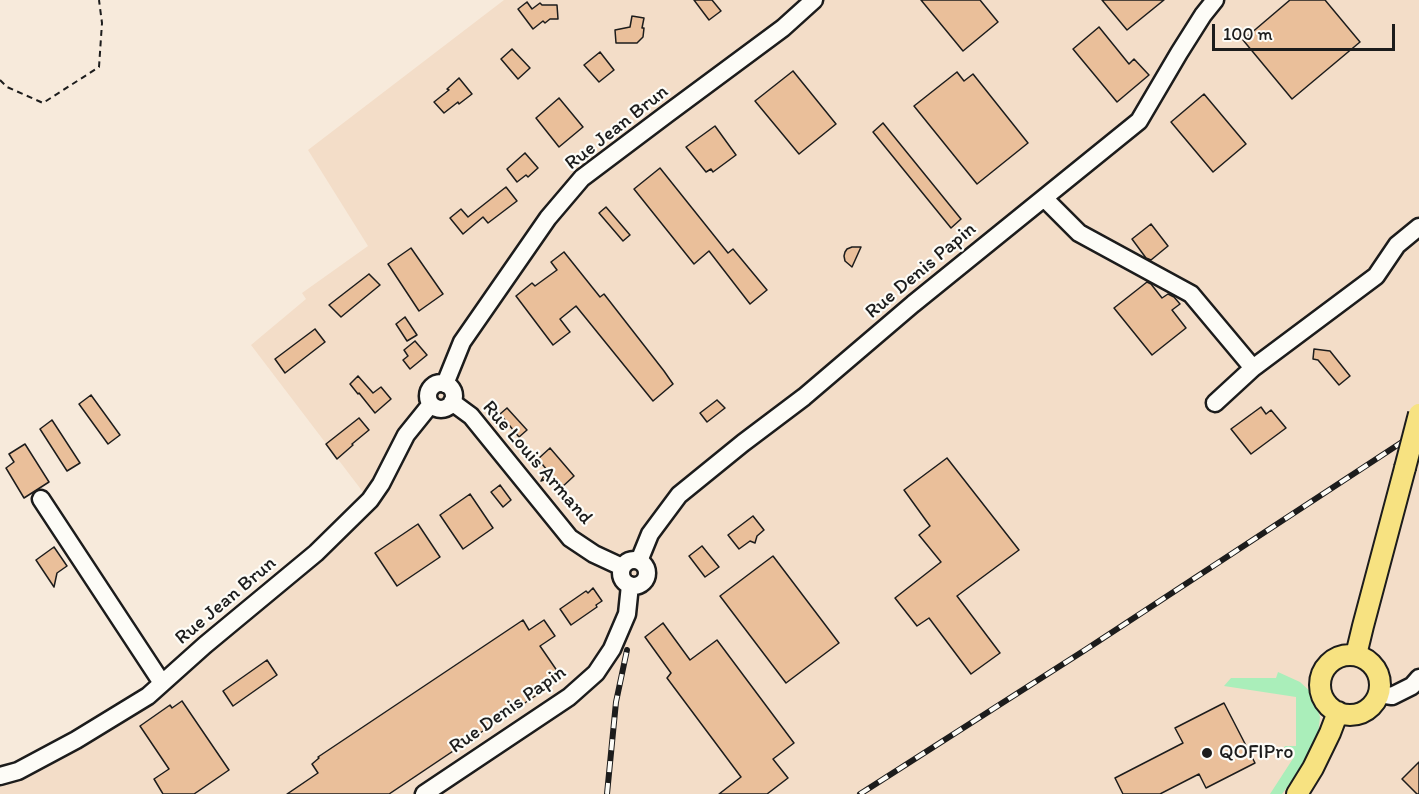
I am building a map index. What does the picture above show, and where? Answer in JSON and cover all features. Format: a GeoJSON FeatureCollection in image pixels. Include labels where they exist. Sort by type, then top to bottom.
{"type":"FeatureCollection","features":[{"type":"Feature","properties":{"kind":"main road"},"geometry":{"type":"LineString","coordinates":[[1356,655],[1419,414]]}},
{"type":"Feature","properties":{"kind":"main road"},"geometry":{"type":"LineString","coordinates":[[1347,655],[1356,655],[1366,659],[1378,674],[1379,694],[1374,703],[1357,714],[1338,712],[1324,699],[1321,680],[1329,663],[1347,655]]}},
{"type":"Feature","properties":{"kind":"main road"},"geometry":{"type":"LineString","coordinates":[[1297,794],[1330,734],[1338,712]]}},
{"type":"Feature","properties":{"kind":"street","name":"Rue Jean Brun"},"geometry":{"type":"LineString","coordinates":[[446,384],[462,342],[548,218],[582,178],[755,50],[814,0]]}},
{"type":"Feature","properties":{"kind":"street","name":"Rue Denis Papin"},"geometry":{"type":"LineString","coordinates":[[639,561],[650,534],[679,495],[804,397],[913,304],[1139,121],[1185,44],[1215,0]]}},
{"type":"Feature","properties":{"kind":"street"},"geometry":{"type":"LineString","coordinates":[[1044,198],[1079,233],[1191,294],[1253,368]]}},
{"type":"Feature","properties":{"kind":"street"},"geometry":{"type":"LineString","coordinates":[[1215,403],[1253,368],[1376,276],[1397,245],[1419,227]]}},
{"type":"Feature","properties":{"kind":"street"},"geometry":{"type":"LineString","coordinates":[[437,384],[446,384],[454,394],[452,402],[446,408],[438,409],[430,404],[428,396],[430,389],[437,384]]}},
{"type":"Feature","properties":{"kind":"street","name":"Rue Louis Armand"},"geometry":{"type":"LineString","coordinates":[[452,402],[471,416],[570,538],[594,554],[622,567]]}},
{"type":"Feature","properties":{"kind":"street","name":"Rue Jean Brun"},"geometry":{"type":"LineString","coordinates":[[0,776],[18,771],[76,740],[148,696],[205,645],[316,553],[361,510],[381,484],[406,435],[430,404]]}},
{"type":"Feature","properties":{"kind":"street"},"geometry":{"type":"LineString","coordinates":[[41,499],[162,683]]}},
{"type":"Feature","properties":{"kind":"street"},"geometry":{"type":"LineString","coordinates":[[630,561],[639,561],[645,566],[646,578],[640,585],[630,585],[624,582],[621,574],[622,567],[630,561]]}},
{"type":"Feature","properties":{"kind":"street","name":"Rue Denis Papin"},"geometry":{"type":"LineString","coordinates":[[424,794],[569,697],[596,673],[612,649],[627,615],[630,585]]}},
{"type":"Feature","properties":{"kind":"street"},"geometry":{"type":"LineString","coordinates":[[1379,694],[1392,696],[1412,686],[1419,678]]}},
{"type":"Feature","properties":{"kind":"path"},"geometry":{"type":"LineString","coordinates":[[0,80],[7,87],[43,103],[99,67],[102,23],[99,0]]}},
{"type":"Feature","properties":{"kind":"shaded area"},"geometry":{"type":"Polygon","coordinates":[[[504,0],[1419,0],[1419,794],[0,794],[0,777],[148,696],[369,500],[251,345],[306,299],[302,293],[368,246],[308,150],[504,0]]]}},
{"type":"Feature","properties":{"kind":"green space"},"geometry":{"type":"Polygon","coordinates":[[[1278,672],[1300,682],[1313,694],[1320,717],[1318,736],[1307,760],[1282,794],[1270,794],[1294,757],[1284,748],[1285,746],[1296,746],[1296,697],[1224,686],[1231,678],[1276,678],[1278,672]]]}},
{"type":"Feature","properties":{"kind":"building"},"geometry":{"type":"Polygon","coordinates":[[[694,0],[712,0],[721,11],[709,20],[694,0]]]}},
{"type":"Feature","properties":{"kind":"building"},"geometry":{"type":"Polygon","coordinates":[[[921,0],[980,0],[998,22],[963,51],[921,0]]]}},
{"type":"Feature","properties":{"kind":"building"},"geometry":{"type":"Polygon","coordinates":[[[1102,0],[1164,0],[1127,30],[1102,0]]]}},
{"type":"Feature","properties":{"kind":"building"},"geometry":{"type":"Polygon","coordinates":[[[1290,0],[1325,0],[1360,42],[1292,99],[1243,40],[1290,0]]]}},
{"type":"Feature","properties":{"kind":"building"},"geometry":{"type":"Polygon","coordinates":[[[527,2],[532,9],[540,3],[557,5],[558,19],[550,19],[545,23],[543,21],[533,29],[518,9],[527,2]]]}},
{"type":"Feature","properties":{"kind":"building"},"geometry":{"type":"Polygon","coordinates":[[[632,16],[644,18],[643,37],[637,43],[616,43],[615,30],[630,27],[632,16]]]}},
{"type":"Feature","properties":{"kind":"building"},"geometry":{"type":"Polygon","coordinates":[[[1099,27],[1129,64],[1134,59],[1149,75],[1117,102],[1073,49],[1099,27]]]}},
{"type":"Feature","properties":{"kind":"building"},"geometry":{"type":"Polygon","coordinates":[[[512,49],[530,68],[518,79],[501,59],[512,49]]]}},
{"type":"Feature","properties":{"kind":"building"},"geometry":{"type":"Polygon","coordinates":[[[600,52],[614,70],[599,82],[584,65],[600,52]]]}},
{"type":"Feature","properties":{"kind":"building"},"geometry":{"type":"Polygon","coordinates":[[[793,71],[836,124],[799,154],[755,101],[793,71]]]}},
{"type":"Feature","properties":{"kind":"building"},"geometry":{"type":"Polygon","coordinates":[[[957,72],[964,81],[973,74],[1028,143],[977,184],[914,106],[957,72]]]}},
{"type":"Feature","properties":{"kind":"building"},"geometry":{"type":"Polygon","coordinates":[[[459,78],[472,94],[444,113],[434,102],[459,78]]]}},
{"type":"Feature","properties":{"kind":"building"},"geometry":{"type":"Polygon","coordinates":[[[1204,94],[1246,144],[1213,172],[1171,122],[1204,94]]]}},
{"type":"Feature","properties":{"kind":"building"},"geometry":{"type":"Polygon","coordinates":[[[559,98],[583,127],[559,147],[536,118],[559,98]]]}},
{"type":"Feature","properties":{"kind":"building"},"geometry":{"type":"Polygon","coordinates":[[[883,123],[961,219],[951,228],[873,132],[883,123]]]}},
{"type":"Feature","properties":{"kind":"building"},"geometry":{"type":"Polygon","coordinates":[[[715,126],[736,155],[713,172],[711,169],[706,172],[686,147],[715,126]]]}},
{"type":"Feature","properties":{"kind":"building"},"geometry":{"type":"Polygon","coordinates":[[[525,153],[538,168],[528,177],[526,175],[517,182],[507,169],[525,153]]]}},
{"type":"Feature","properties":{"kind":"building"},"geometry":{"type":"Polygon","coordinates":[[[660,168],[728,253],[733,249],[767,290],[750,304],[709,251],[694,264],[634,189],[660,168]]]}},
{"type":"Feature","properties":{"kind":"building"},"geometry":{"type":"Polygon","coordinates":[[[506,187],[517,201],[488,223],[483,217],[463,234],[450,218],[461,209],[468,217],[506,187]]]}},
{"type":"Feature","properties":{"kind":"building"},"geometry":{"type":"Polygon","coordinates":[[[606,207],[630,235],[623,241],[599,213],[606,207]]]}},
{"type":"Feature","properties":{"kind":"building"},"geometry":{"type":"Polygon","coordinates":[[[1151,224],[1168,246],[1151,260],[1146,258],[1132,239],[1151,224]]]}},
{"type":"Feature","properties":{"kind":"building"},"geometry":{"type":"Polygon","coordinates":[[[861,247],[852,267],[845,261],[844,256],[847,249],[861,247]]]}},
{"type":"Feature","properties":{"kind":"building"},"geometry":{"type":"Polygon","coordinates":[[[411,248],[443,294],[419,311],[388,264],[411,248]]]}},
{"type":"Feature","properties":{"kind":"building"},"geometry":{"type":"Polygon","coordinates":[[[564,252],[600,297],[604,294],[673,384],[653,401],[576,306],[560,319],[570,332],[553,345],[516,296],[532,283],[535,286],[557,270],[551,262],[564,252]]]}},
{"type":"Feature","properties":{"kind":"building"},"geometry":{"type":"Polygon","coordinates":[[[369,274],[380,285],[341,317],[329,305],[369,274]]]}},
{"type":"Feature","properties":{"kind":"building"},"geometry":{"type":"Polygon","coordinates":[[[1147,282],[1162,298],[1168,294],[1180,304],[1172,310],[1186,328],[1152,355],[1114,308],[1147,282]]]}},
{"type":"Feature","properties":{"kind":"building"},"geometry":{"type":"Polygon","coordinates":[[[405,317],[417,335],[407,341],[396,324],[405,317]]]}},
{"type":"Feature","properties":{"kind":"building"},"geometry":{"type":"Polygon","coordinates":[[[315,329],[325,342],[285,373],[275,359],[315,329]]]}},
{"type":"Feature","properties":{"kind":"building"},"geometry":{"type":"Polygon","coordinates":[[[415,341],[427,355],[410,369],[403,360],[408,356],[404,350],[415,341]]]}},
{"type":"Feature","properties":{"kind":"building"},"geometry":{"type":"Polygon","coordinates":[[[1314,349],[1330,351],[1350,376],[1339,385],[1318,360],[1313,359],[1314,349]]]}},
{"type":"Feature","properties":{"kind":"building"},"geometry":{"type":"Polygon","coordinates":[[[358,376],[373,393],[381,387],[391,399],[375,413],[350,384],[358,376]]]}},
{"type":"Feature","properties":{"kind":"building"},"geometry":{"type":"Polygon","coordinates":[[[91,395],[120,435],[108,444],[79,404],[91,395]]]}},
{"type":"Feature","properties":{"kind":"building"},"geometry":{"type":"Polygon","coordinates":[[[717,400],[725,408],[707,422],[700,413],[717,400]]]}},
{"type":"Feature","properties":{"kind":"building"},"geometry":{"type":"Polygon","coordinates":[[[1261,407],[1266,414],[1271,410],[1286,428],[1251,454],[1231,429],[1261,407]]]}},
{"type":"Feature","properties":{"kind":"building"},"geometry":{"type":"Polygon","coordinates":[[[507,408],[527,430],[519,437],[500,414],[507,408]]]}},
{"type":"Feature","properties":{"kind":"building"},"geometry":{"type":"Polygon","coordinates":[[[359,418],[369,430],[337,459],[326,444],[359,418]]]}},
{"type":"Feature","properties":{"kind":"building"},"geometry":{"type":"Polygon","coordinates":[[[52,420],[80,463],[67,471],[40,429],[52,420]]]}},
{"type":"Feature","properties":{"kind":"building"},"geometry":{"type":"Polygon","coordinates":[[[25,444],[49,482],[24,498],[6,468],[14,462],[9,454],[25,444]]]}},
{"type":"Feature","properties":{"kind":"building"},"geometry":{"type":"Polygon","coordinates":[[[550,448],[574,476],[561,488],[552,477],[541,481],[547,470],[538,459],[550,448]]]}},
{"type":"Feature","properties":{"kind":"building"},"geometry":{"type":"Polygon","coordinates":[[[947,458],[1019,550],[957,596],[1000,653],[971,674],[929,618],[917,626],[895,598],[941,562],[919,535],[930,526],[904,490],[947,458]]]}},
{"type":"Feature","properties":{"kind":"building"},"geometry":{"type":"Polygon","coordinates":[[[500,485],[511,500],[503,507],[491,492],[500,485]]]}},
{"type":"Feature","properties":{"kind":"building"},"geometry":{"type":"Polygon","coordinates":[[[470,494],[493,528],[463,549],[440,515],[470,494]]]}},
{"type":"Feature","properties":{"kind":"building"},"geometry":{"type":"Polygon","coordinates":[[[753,516],[764,530],[757,536],[755,543],[750,541],[739,549],[728,535],[753,516]]]}},
{"type":"Feature","properties":{"kind":"building"},"geometry":{"type":"Polygon","coordinates":[[[418,524],[440,557],[397,586],[375,553],[418,524]]]}},
{"type":"Feature","properties":{"kind":"building"},"geometry":{"type":"Polygon","coordinates":[[[702,546],[719,567],[705,577],[689,556],[702,546]]]}},
{"type":"Feature","properties":{"kind":"building"},"geometry":{"type":"Polygon","coordinates":[[[54,547],[67,566],[57,573],[54,587],[36,560],[54,547]]]}},
{"type":"Feature","properties":{"kind":"building"},"geometry":{"type":"Polygon","coordinates":[[[773,556],[839,643],[786,683],[720,596],[773,556]]]}},
{"type":"Feature","properties":{"kind":"building"},"geometry":{"type":"Polygon","coordinates":[[[593,588],[602,601],[571,625],[560,609],[593,588]]]}},
{"type":"Feature","properties":{"kind":"building"},"geometry":{"type":"Polygon","coordinates":[[[523,620],[529,630],[544,620],[555,636],[540,646],[562,678],[389,794],[287,794],[318,773],[312,764],[318,757],[523,620]]]}},
{"type":"Feature","properties":{"kind":"building"},"geometry":{"type":"Polygon","coordinates":[[[663,623],[690,660],[717,640],[794,743],[773,759],[788,778],[767,794],[719,794],[741,777],[667,678],[671,673],[645,637],[663,623]]]}},
{"type":"Feature","properties":{"kind":"building"},"geometry":{"type":"Polygon","coordinates":[[[267,660],[277,675],[233,706],[223,691],[267,660]]]}},
{"type":"Feature","properties":{"kind":"building"},"geometry":{"type":"Polygon","coordinates":[[[182,701],[229,770],[194,794],[163,794],[154,779],[169,769],[140,726],[170,705],[172,708],[182,701]]]}},
{"type":"Feature","properties":{"kind":"building","name":"QOFIPro"},"geometry":{"type":"Polygon","coordinates":[[[1224,703],[1255,763],[1206,788],[1199,774],[1160,794],[1123,794],[1115,778],[1183,743],[1175,728],[1224,703]]]}},
{"type":"Feature","properties":{"kind":"building"},"geometry":{"type":"Polygon","coordinates":[[[1419,762],[1419,794],[1417,794],[1402,779],[1419,762]]]}},
{"type":"Feature","properties":{"kind":"railway"},"geometry":{"type":"LineString","coordinates":[[860,794],[1419,431]]}},
{"type":"Feature","properties":{"kind":"railway"},"geometry":{"type":"LineString","coordinates":[[607,794],[616,702],[627,650]]}},
{"type":"Feature","properties":{"kind":"place","name":"QOFIPro"},"geometry":{"type":"Point","coordinates":[1207,753]}}]}
